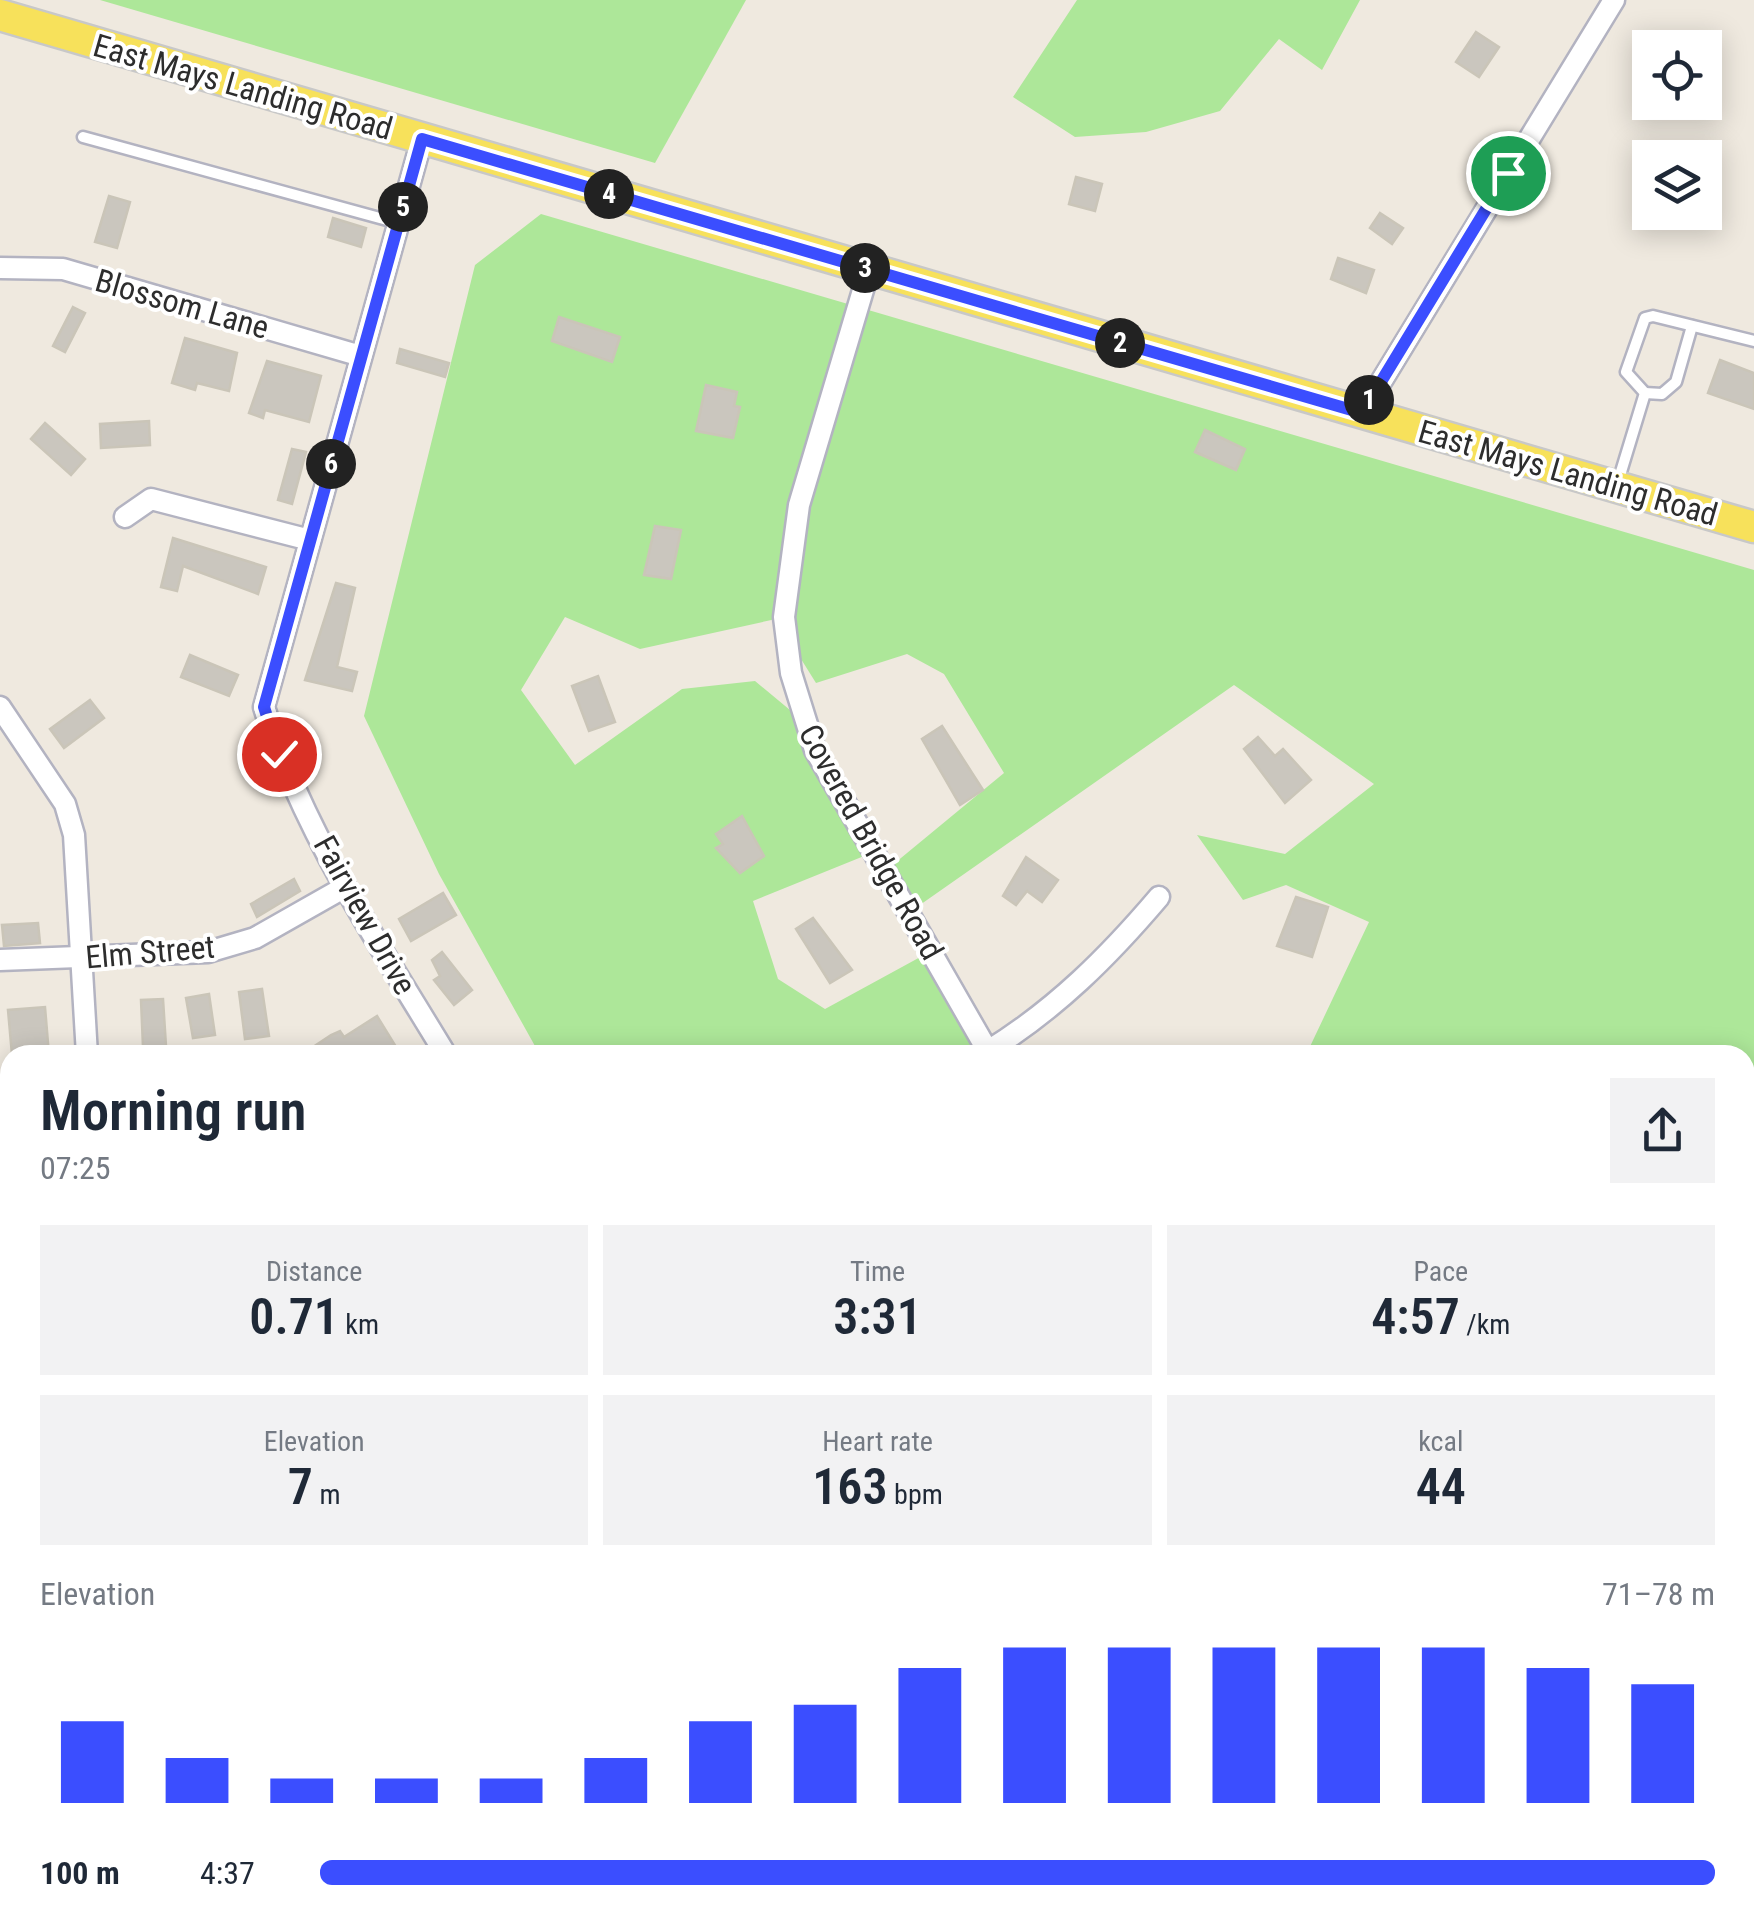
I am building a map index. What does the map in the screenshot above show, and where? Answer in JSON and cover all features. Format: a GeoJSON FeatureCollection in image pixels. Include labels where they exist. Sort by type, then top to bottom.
{"type":"FeatureCollection","features":[{"type":"Feature","properties":{"kind":"main road","name":"East Mays Landing Road"},"geometry":{"type":"LineString","coordinates":[[0,16],[1754,527]]}},
{"type":"Feature","properties":{"kind":"street"},"geometry":{"type":"LineString","coordinates":[[1362,413],[1614,0]]}},
{"type":"Feature","properties":{"kind":"street","name":"Fairview Drive"},"geometry":{"type":"LineString","coordinates":[[422,139],[264,707],[279,754],[345,887],[440,1045]]}},
{"type":"Feature","properties":{"kind":"street","name":"Blossom Lane"},"geometry":{"type":"LineString","coordinates":[[0,268],[63,270],[361,356]]}},
{"type":"Feature","properties":{"kind":"street","name":"Covered Bridge Road"},"geometry":{"type":"LineString","coordinates":[[870,270],[793,534],[784,618],[790,673],[815,750],[984,1045]]}},
{"type":"Feature","properties":{"kind":"street"},"geometry":{"type":"LineString","coordinates":[[125,517],[151,499],[310,540]]}},
{"type":"Feature","properties":{"kind":"street"},"geometry":{"type":"LineString","coordinates":[[0,707],[65,804],[74,835],[86,1045]]}},
{"type":"Feature","properties":{"kind":"street","name":"Elm Street"},"geometry":{"type":"LineString","coordinates":[[0,960],[208,952],[255,938],[345,887]]}},
{"type":"Feature","properties":{"kind":"street"},"geometry":{"type":"LineString","coordinates":[[1000,1045],[1085,980],[1160,897]]}},
{"type":"Feature","properties":{"kind":"lane"},"geometry":{"type":"LineString","coordinates":[[82,136],[398,224]]}},
{"type":"Feature","properties":{"kind":"lane"},"geometry":{"type":"LineString","coordinates":[[1692,326],[1676,382],[1662,394],[1645,393],[1626,372],[1645,318],[1692,326],[1754,341]]}},
{"type":"Feature","properties":{"kind":"lane"},"geometry":{"type":"LineString","coordinates":[[1616,486],[1645,393]]}},
{"type":"Feature","properties":{"kind":"green space"},"geometry":{"type":"Polygon","coordinates":[[[100,0],[746,0],[655,163],[100,0]]]}},
{"type":"Feature","properties":{"kind":"green space"},"geometry":{"type":"Polygon","coordinates":[[[1077,0],[1360,0],[1322,70],[1279,39],[1220,111],[1146,132],[1075,137],[1013,97],[1077,0]]]}},
{"type":"Feature","properties":{"kind":"green space"},"geometry":{"type":"Polygon","coordinates":[[[541,214],[1754,570],[1754,1045],[1311,1045],[1369,922],[1286,885],[1243,900],[1197,835],[1285,854],[1374,784],[1234,685],[907,914],[884,872],[1004,773],[944,674],[907,654],[816,683],[776,619],[640,649],[565,617],[521,690],[575,765],[682,689],[755,681],[802,720],[874,852],[753,901],[778,979],[825,1009],[924,955],[979,1045],[534,1045],[439,874],[364,716],[475,265],[541,214]]]}},
{"type":"Feature","properties":{"kind":"building"},"geometry":{"type":"Polygon","coordinates":[[[1476,32],[1499,47],[1479,77],[1456,62],[1476,32]]]}},
{"type":"Feature","properties":{"kind":"building"},"geometry":{"type":"Polygon","coordinates":[[[1076,177],[1102,184],[1095,211],[1069,204],[1076,177]]]}},
{"type":"Feature","properties":{"kind":"building"},"geometry":{"type":"Polygon","coordinates":[[[109,196],[130,202],[117,248],[95,242],[109,196]]]}},
{"type":"Feature","properties":{"kind":"building"},"geometry":{"type":"Polygon","coordinates":[[[1380,213],[1403,228],[1392,244],[1370,228],[1380,213]]]}},
{"type":"Feature","properties":{"kind":"building"},"geometry":{"type":"Polygon","coordinates":[[[333,218],[366,228],[361,247],[328,237],[333,218]]]}},
{"type":"Feature","properties":{"kind":"building"},"geometry":{"type":"Polygon","coordinates":[[[1338,258],[1374,270],[1366,293],[1331,279],[1338,258]]]}},
{"type":"Feature","properties":{"kind":"building"},"geometry":{"type":"Polygon","coordinates":[[[73,307],[85,313],[65,352],[53,346],[73,307]]]}},
{"type":"Feature","properties":{"kind":"building"},"geometry":{"type":"Polygon","coordinates":[[[559,317],[620,337],[612,362],[552,341],[559,317]]]}},
{"type":"Feature","properties":{"kind":"building"},"geometry":{"type":"Polygon","coordinates":[[[185,338],[237,353],[229,391],[197,383],[195,390],[172,383],[185,338]]]}},
{"type":"Feature","properties":{"kind":"building"},"geometry":{"type":"Polygon","coordinates":[[[400,349],[449,363],[445,377],[397,363],[400,349]]]}},
{"type":"Feature","properties":{"kind":"building"},"geometry":{"type":"Polygon","coordinates":[[[1720,360],[1754,373],[1754,409],[1708,393],[1720,360]]]}},
{"type":"Feature","properties":{"kind":"building"},"geometry":{"type":"Polygon","coordinates":[[[267,361],[321,376],[309,422],[265,410],[263,418],[249,413],[267,361]]]}},
{"type":"Feature","properties":{"kind":"building"},"geometry":{"type":"Polygon","coordinates":[[[706,385],[737,392],[734,406],[740,407],[733,438],[696,431],[706,385]]]}},
{"type":"Feature","properties":{"kind":"building"},"geometry":{"type":"Polygon","coordinates":[[[149,421],[150,445],[101,448],[100,424],[149,421]]]}},
{"type":"Feature","properties":{"kind":"building"},"geometry":{"type":"Polygon","coordinates":[[[45,423],[85,459],[71,475],[31,439],[45,423]]]}},
{"type":"Feature","properties":{"kind":"building"},"geometry":{"type":"Polygon","coordinates":[[[1205,430],[1245,449],[1236,470],[1195,452],[1205,430]]]}},
{"type":"Feature","properties":{"kind":"building"},"geometry":{"type":"Polygon","coordinates":[[[292,449],[306,452],[292,504],[278,500],[292,449]]]}},
{"type":"Feature","properties":{"kind":"building"},"geometry":{"type":"Polygon","coordinates":[[[655,526],[681,530],[671,579],[644,575],[655,526]]]}},
{"type":"Feature","properties":{"kind":"building"},"geometry":{"type":"Polygon","coordinates":[[[173,538],[266,567],[258,594],[183,566],[177,591],[161,587],[173,538]]]}},
{"type":"Feature","properties":{"kind":"building"},"geometry":{"type":"Polygon","coordinates":[[[336,583],[355,588],[337,667],[357,672],[352,691],[305,680],[336,583]]]}},
{"type":"Feature","properties":{"kind":"building"},"geometry":{"type":"Polygon","coordinates":[[[190,655],[238,675],[229,696],[181,677],[190,655]]]}},
{"type":"Feature","properties":{"kind":"building"},"geometry":{"type":"Polygon","coordinates":[[[598,676],[615,722],[589,731],[572,686],[598,676]]]}},
{"type":"Feature","properties":{"kind":"building"},"geometry":{"type":"Polygon","coordinates":[[[90,700],[104,718],[64,748],[50,729],[90,700]]]}},
{"type":"Feature","properties":{"kind":"building"},"geometry":{"type":"Polygon","coordinates":[[[942,726],[983,790],[960,805],[922,739],[942,726]]]}},
{"type":"Feature","properties":{"kind":"building"},"geometry":{"type":"Polygon","coordinates":[[[1258,737],[1275,756],[1283,749],[1311,780],[1285,803],[1244,749],[1258,737]]]}},
{"type":"Feature","properties":{"kind":"building"},"geometry":{"type":"Polygon","coordinates":[[[742,816],[764,856],[740,873],[716,848],[723,844],[716,834],[742,816]]]}},
{"type":"Feature","properties":{"kind":"building"},"geometry":{"type":"Polygon","coordinates":[[[1026,857],[1058,880],[1042,902],[1027,891],[1016,905],[1003,896],[1026,857]]]}},
{"type":"Feature","properties":{"kind":"building"},"geometry":{"type":"Polygon","coordinates":[[[294,879],[300,891],[257,917],[251,904],[294,879]]]}},
{"type":"Feature","properties":{"kind":"building"},"geometry":{"type":"Polygon","coordinates":[[[443,893],[456,915],[411,941],[399,919],[443,893]]]}},
{"type":"Feature","properties":{"kind":"building"},"geometry":{"type":"Polygon","coordinates":[[[1296,897],[1328,907],[1312,957],[1277,946],[1296,897]]]}},
{"type":"Feature","properties":{"kind":"building"},"geometry":{"type":"Polygon","coordinates":[[[813,918],[852,970],[830,983],[796,929],[813,918]]]}},
{"type":"Feature","properties":{"kind":"building"},"geometry":{"type":"Polygon","coordinates":[[[38,923],[40,943],[4,946],[2,925],[38,923]]]}},
{"type":"Feature","properties":{"kind":"building"},"geometry":{"type":"Polygon","coordinates":[[[442,952],[472,990],[454,1005],[434,980],[440,976],[432,960],[442,952]]]}},
{"type":"Feature","properties":{"kind":"building"},"geometry":{"type":"Polygon","coordinates":[[[262,989],[269,1036],[245,1039],[239,992],[262,989]]]}},
{"type":"Feature","properties":{"kind":"building"},"geometry":{"type":"Polygon","coordinates":[[[209,994],[215,1035],[193,1038],[186,998],[209,994]]]}},
{"type":"Feature","properties":{"kind":"building"},"geometry":{"type":"Polygon","coordinates":[[[163,999],[166,1045],[143,1045],[141,1000],[163,999]]]}},
{"type":"Feature","properties":{"kind":"building"},"geometry":{"type":"Polygon","coordinates":[[[45,1007],[48,1045],[11,1045],[8,1010],[45,1007]]]}},
{"type":"Feature","properties":{"kind":"building"},"geometry":{"type":"Polygon","coordinates":[[[377,1016],[395,1045],[316,1045],[340,1031],[344,1037],[377,1016]]]}},
{"type":"Feature","properties":{"kind":"route"},"geometry":{"type":"LineString","coordinates":[[279,754],[264,707],[422,139],[1362,413],[1508,173]]}}]}
